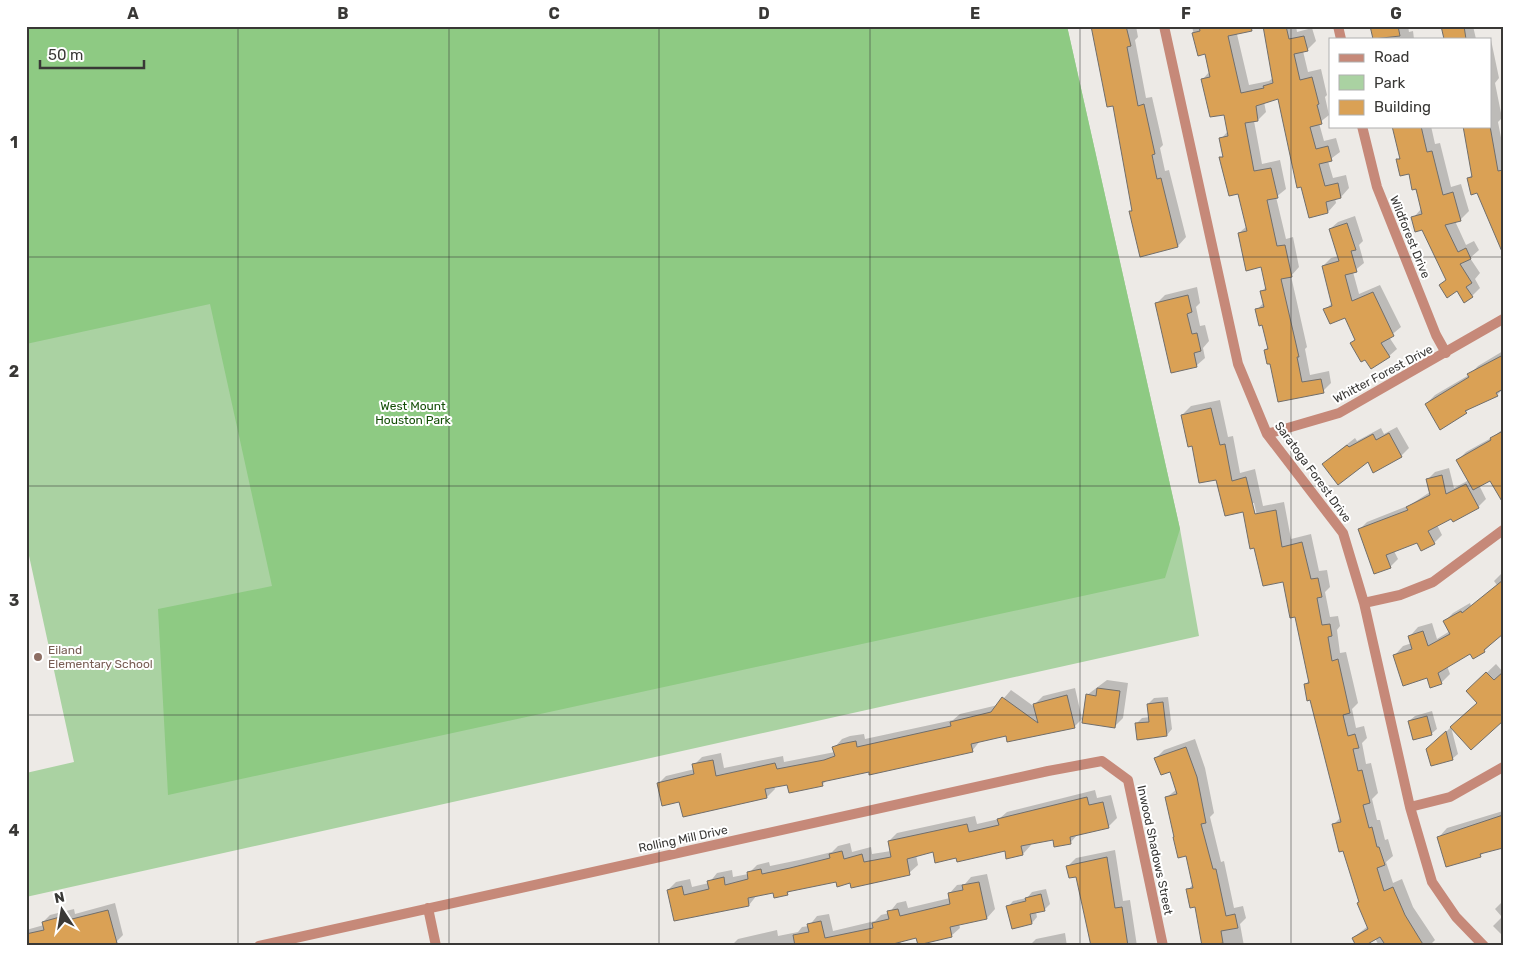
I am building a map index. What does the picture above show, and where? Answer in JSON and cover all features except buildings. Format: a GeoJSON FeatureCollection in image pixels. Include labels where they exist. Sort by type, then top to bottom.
{"type":"FeatureCollection","features":[{"type":"Feature","properties":{"kind":"street","name":"Saratoga Forest Drive"},"geometry":{"type":"LineString","coordinates":[[1164,26],[1238,364],[1267,434],[1343,533],[1364,603],[1410,807],[1432,882],[1456,917],[1484,946]]}},
{"type":"Feature","properties":{"kind":"street","name":"Wildforest Drive"},"geometry":{"type":"LineString","coordinates":[[1362,128],[1377,187],[1436,335],[1446,353]]}},
{"type":"Feature","properties":{"kind":"street","name":"Whitter Forest Drive"},"geometry":{"type":"LineString","coordinates":[[1267,434],[1339,413],[1503,319]]}},
{"type":"Feature","properties":{"kind":"street"},"geometry":{"type":"LineString","coordinates":[[1364,603],[1400,595],[1433,582],[1503,530]]}},
{"type":"Feature","properties":{"kind":"street","name":"Rolling Mill Drive"},"geometry":{"type":"LineString","coordinates":[[259,946],[1048,771],[1102,761],[1111,767]]}},
{"type":"Feature","properties":{"kind":"street","name":"Inwood Shadows Street"},"geometry":{"type":"LineString","coordinates":[[1111,767],[1128,780],[1163,946]]}},
{"type":"Feature","properties":{"kind":"street"},"geometry":{"type":"LineString","coordinates":[[1410,807],[1450,797],[1503,767]]}},
{"type":"Feature","properties":{"kind":"street"},"geometry":{"type":"LineString","coordinates":[[428,908],[436,946]]}},
{"type":"Feature","properties":{"kind":"green space","name":"West Mount Houston Park"},"geometry":{"type":"Polygon","coordinates":[[[26,26],[1067,26],[1180,529],[1199,636],[26,897],[26,773],[74,762],[26,542],[26,26]]]}},
{"type":"Feature","properties":{"kind":"green space","name":"West Mount Houston Park"},"geometry":{"type":"Polygon","coordinates":[[[26,26],[1067,26],[1180,529],[1165,578],[168,795],[158,609],[272,586],[210,304],[26,344],[26,26]]]}},
{"type":"Feature","properties":{"kind":"place","name":"Eiland Elementary School"},"geometry":{"type":"Point","coordinates":[38,657]}}]}
